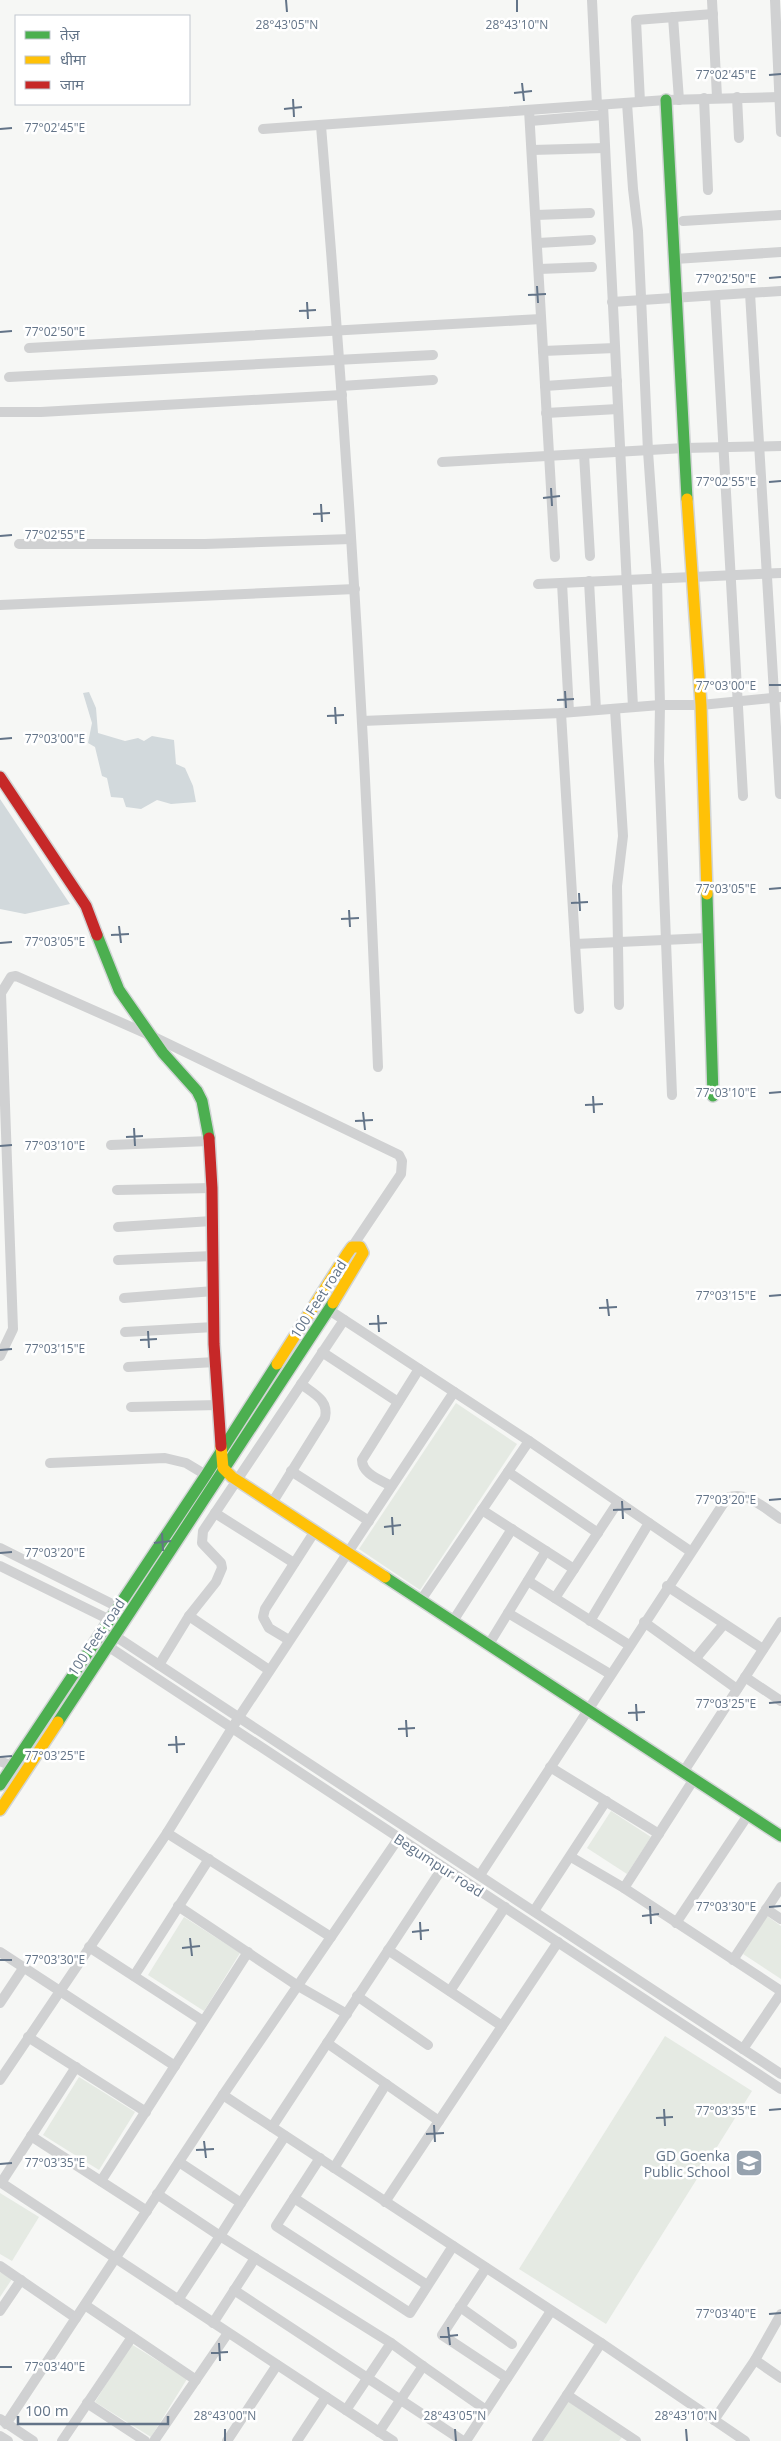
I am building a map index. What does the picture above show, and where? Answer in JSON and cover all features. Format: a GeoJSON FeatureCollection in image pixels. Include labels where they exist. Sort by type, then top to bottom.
{"type":"FeatureCollection","features":[{"type":"Feature","properties":{"kind":"street"},"geometry":{"type":"LineString","coordinates":[[592,0],[605,148],[633,707]]}},
{"type":"Feature","properties":{"kind":"street"},"geometry":{"type":"LineString","coordinates":[[712,0],[717,97]]}},
{"type":"Feature","properties":{"kind":"street"},"geometry":{"type":"LineString","coordinates":[[775,0],[779,44],[781,132]]}},
{"type":"Feature","properties":{"kind":"street"},"geometry":{"type":"LineString","coordinates":[[640,102],[636,21],[638,18],[713,14]]}},
{"type":"Feature","properties":{"kind":"street"},"geometry":{"type":"LineString","coordinates":[[673,16],[679,100]]}},
{"type":"Feature","properties":{"kind":"street"},"geometry":{"type":"LineString","coordinates":[[530,121],[627,103],[717,97],[780,96]]}},
{"type":"Feature","properties":{"kind":"street"},"geometry":{"type":"LineString","coordinates":[[737,97],[739,138]]}},
{"type":"Feature","properties":{"kind":"street"},"geometry":{"type":"LineString","coordinates":[[704,98],[708,190]]}},
{"type":"Feature","properties":{"kind":"street"},"geometry":{"type":"LineString","coordinates":[[666,100],[684,448],[701,705],[713,1096]]}},
{"type":"Feature","properties":{"kind":"street"},"geometry":{"type":"LineString","coordinates":[[627,103],[633,189],[638,221],[648,451],[657,579],[660,705],[659,761],[672,1095]]}},
{"type":"Feature","properties":{"kind":"street"},"geometry":{"type":"LineString","coordinates":[[263,129],[530,110],[601,108]]}},
{"type":"Feature","properties":{"kind":"street"},"geometry":{"type":"LineString","coordinates":[[530,110],[555,557]]}},
{"type":"Feature","properties":{"kind":"street"},"geometry":{"type":"LineString","coordinates":[[321,126],[338,331],[355,590],[378,1067]]}},
{"type":"Feature","properties":{"kind":"street"},"geometry":{"type":"LineString","coordinates":[[532,150],[605,148]]}},
{"type":"Feature","properties":{"kind":"street"},"geometry":{"type":"LineString","coordinates":[[536,215],[590,214]]}},
{"type":"Feature","properties":{"kind":"street"},"geometry":{"type":"LineString","coordinates":[[683,221],[781,215]]}},
{"type":"Feature","properties":{"kind":"street"},"geometry":{"type":"LineString","coordinates":[[538,243],[591,240]]}},
{"type":"Feature","properties":{"kind":"street"},"geometry":{"type":"LineString","coordinates":[[675,259],[781,252]]}},
{"type":"Feature","properties":{"kind":"street"},"geometry":{"type":"LineString","coordinates":[[539,270],[592,267]]}},
{"type":"Feature","properties":{"kind":"street"},"geometry":{"type":"LineString","coordinates":[[612,302],[781,291]]}},
{"type":"Feature","properties":{"kind":"street"},"geometry":{"type":"LineString","coordinates":[[750,293],[766,574],[777,698],[780,794]]}},
{"type":"Feature","properties":{"kind":"street"},"geometry":{"type":"LineString","coordinates":[[715,296],[743,796]]}},
{"type":"Feature","properties":{"kind":"street"},"geometry":{"type":"LineString","coordinates":[[29,348],[541,319]]}},
{"type":"Feature","properties":{"kind":"street"},"geometry":{"type":"LineString","coordinates":[[542,351],[615,348]]}},
{"type":"Feature","properties":{"kind":"street"},"geometry":{"type":"LineString","coordinates":[[9,377],[433,355]]}},
{"type":"Feature","properties":{"kind":"street"},"geometry":{"type":"LineString","coordinates":[[0,412],[41,412],[341,390],[433,380]]}},
{"type":"Feature","properties":{"kind":"street"},"geometry":{"type":"LineString","coordinates":[[545,386],[617,381]]}},
{"type":"Feature","properties":{"kind":"street"},"geometry":{"type":"LineString","coordinates":[[546,413],[618,409]]}},
{"type":"Feature","properties":{"kind":"street"},"geometry":{"type":"LineString","coordinates":[[442,462],[684,448],[781,446]]}},
{"type":"Feature","properties":{"kind":"street"},"geometry":{"type":"LineString","coordinates":[[584,454],[590,556]]}},
{"type":"Feature","properties":{"kind":"street"},"geometry":{"type":"LineString","coordinates":[[19,544],[205,544],[351,539]]}},
{"type":"Feature","properties":{"kind":"street"},"geometry":{"type":"LineString","coordinates":[[538,584],[781,573]]}},
{"type":"Feature","properties":{"kind":"street"},"geometry":{"type":"LineString","coordinates":[[588,581],[596,710]]}},
{"type":"Feature","properties":{"kind":"street"},"geometry":{"type":"LineString","coordinates":[[562,583],[565,712],[579,1009]]}},
{"type":"Feature","properties":{"kind":"street"},"geometry":{"type":"LineString","coordinates":[[0,605],[355,590]]}},
{"type":"Feature","properties":{"kind":"street"},"geometry":{"type":"LineString","coordinates":[[362,721],[565,712],[660,705],[701,705],[777,698]]}},
{"type":"Feature","properties":{"kind":"street"},"geometry":{"type":"LineString","coordinates":[[615,709],[623,836],[617,886],[619,1005]]}},
{"type":"Feature","properties":{"kind":"street"},"geometry":{"type":"LineString","coordinates":[[0,777],[76,887],[93,923],[108,967],[119,990],[163,1053],[197,1091],[202,1101],[209,1141],[212,1188],[215,1362],[223,1468],[237,1480],[781,1836]]}},
{"type":"Feature","properties":{"kind":"street"},"geometry":{"type":"LineString","coordinates":[[575,944],[708,938]]}},
{"type":"Feature","properties":{"kind":"street"},"geometry":{"type":"LineString","coordinates":[[0,1356],[13,1330],[1,993],[11,977],[16,976],[150,1035],[399,1155],[402,1161],[401,1174],[352,1247]]}},
{"type":"Feature","properties":{"kind":"street"},"geometry":{"type":"LineString","coordinates":[[111,1145],[209,1141]]}},
{"type":"Feature","properties":{"kind":"street"},"geometry":{"type":"LineString","coordinates":[[117,1190],[212,1188]]}},
{"type":"Feature","properties":{"kind":"street"},"geometry":{"type":"LineString","coordinates":[[118,1227],[212,1221]]}},
{"type":"Feature","properties":{"kind":"street","name":"100 Feet road"},"geometry":{"type":"LineString","coordinates":[[0,1786],[206,1475],[352,1247],[360,1247],[363,1253],[329,1310],[223,1468],[116,1636],[0,1810]]}},
{"type":"Feature","properties":{"kind":"street"},"geometry":{"type":"LineString","coordinates":[[118,1260],[213,1256]]}},
{"type":"Feature","properties":{"kind":"street"},"geometry":{"type":"LineString","coordinates":[[124,1298],[214,1292]]}},
{"type":"Feature","properties":{"kind":"street"},"geometry":{"type":"LineString","coordinates":[[329,1310],[529,1441],[690,1552]]}},
{"type":"Feature","properties":{"kind":"street"},"geometry":{"type":"LineString","coordinates":[[159,1665],[190,1616],[216,1582],[222,1568],[217,1557],[202,1543],[201,1538],[215,1513],[344,1320]]}},
{"type":"Feature","properties":{"kind":"street"},"geometry":{"type":"LineString","coordinates":[[124,1332],[214,1327]]}},
{"type":"Feature","properties":{"kind":"street"},"geometry":{"type":"LineString","coordinates":[[322,1352],[398,1402]]}},
{"type":"Feature","properties":{"kind":"street"},"geometry":{"type":"LineString","coordinates":[[128,1367],[215,1362]]}},
{"type":"Feature","properties":{"kind":"street"},"geometry":{"type":"LineString","coordinates":[[392,1486],[369,1473],[362,1465],[362,1460],[419,1369]]}},
{"type":"Feature","properties":{"kind":"street"},"geometry":{"type":"LineString","coordinates":[[272,1503],[325,1418],[327,1408],[324,1402],[301,1384]]}},
{"type":"Feature","properties":{"kind":"street"},"geometry":{"type":"LineString","coordinates":[[0,2080],[166,1833],[238,1716],[454,1392]]}},
{"type":"Feature","properties":{"kind":"street"},"geometry":{"type":"LineString","coordinates":[[131,1407],[218,1405]]}},
{"type":"Feature","properties":{"kind":"street"},"geometry":{"type":"LineString","coordinates":[[421,1600],[529,1441]]}},
{"type":"Feature","properties":{"kind":"street"},"geometry":{"type":"LineString","coordinates":[[50,1463],[165,1458],[186,1463],[206,1475]]}},
{"type":"Feature","properties":{"kind":"street"},"geometry":{"type":"LineString","coordinates":[[291,1471],[369,1521]]}},
{"type":"Feature","properties":{"kind":"street"},"geometry":{"type":"LineString","coordinates":[[508,1472],[598,1533]]}},
{"type":"Feature","properties":{"kind":"street"},"geometry":{"type":"LineString","coordinates":[[480,1875],[667,1586],[727,1498],[735,1495],[744,1495],[781,1519]]}},
{"type":"Feature","properties":{"kind":"street"},"geometry":{"type":"LineString","coordinates":[[555,1598],[618,1502]]}},
{"type":"Feature","properties":{"kind":"street"},"geometry":{"type":"LineString","coordinates":[[482,1510],[574,1569]]}},
{"type":"Feature","properties":{"kind":"street"},"geometry":{"type":"LineString","coordinates":[[215,1513],[294,1563]]}},
{"type":"Feature","properties":{"kind":"street"},"geometry":{"type":"LineString","coordinates":[[590,1621],[649,1523]]}},
{"type":"Feature","properties":{"kind":"street"},"geometry":{"type":"LineString","coordinates":[[453,1621],[512,1529]]}},
{"type":"Feature","properties":{"kind":"street"},"geometry":{"type":"LineString","coordinates":[[289,1640],[270,1628],[263,1617],[265,1609],[315,1531]]}},
{"type":"Feature","properties":{"kind":"street"},"geometry":{"type":"LineString","coordinates":[[0,1548],[118,1607]]}},
{"type":"Feature","properties":{"kind":"street"},"geometry":{"type":"LineString","coordinates":[[489,1644],[546,1551]]}},
{"type":"Feature","properties":{"kind":"street","name":"Begumpur road"},"geometry":{"type":"LineString","coordinates":[[0,1566],[107,1624],[116,1636],[159,1665],[781,2074]]}},
{"type":"Feature","properties":{"kind":"street"},"geometry":{"type":"LineString","coordinates":[[528,1581],[629,1645]]}},
{"type":"Feature","properties":{"kind":"street"},"geometry":{"type":"LineString","coordinates":[[667,1586],[764,1649]]}},
{"type":"Feature","properties":{"kind":"street"},"geometry":{"type":"LineString","coordinates":[[508,1613],[610,1674]]}},
{"type":"Feature","properties":{"kind":"street"},"geometry":{"type":"LineString","coordinates":[[190,1616],[269,1670]]}},
{"type":"Feature","properties":{"kind":"street"},"geometry":{"type":"LineString","coordinates":[[644,1622],[737,1689]]}},
{"type":"Feature","properties":{"kind":"street"},"geometry":{"type":"LineString","coordinates":[[684,1771],[781,1622]]}},
{"type":"Feature","properties":{"kind":"street"},"geometry":{"type":"LineString","coordinates":[[696,1658],[724,1624]]}},
{"type":"Feature","properties":{"kind":"street","name":"Begumpur road"},"geometry":{"type":"LineString","coordinates":[[97,1640],[781,2089]]}},
{"type":"Feature","properties":{"kind":"street"},"geometry":{"type":"LineString","coordinates":[[745,1678],[781,1701]]}},
{"type":"Feature","properties":{"kind":"street"},"geometry":{"type":"LineString","coordinates":[[0,1760],[12,1766]]}},
{"type":"Feature","properties":{"kind":"street"},"geometry":{"type":"LineString","coordinates":[[550,1767],[658,1834]]}},
{"type":"Feature","properties":{"kind":"street"},"geometry":{"type":"LineString","coordinates":[[624,1888],[694,1779]]}},
{"type":"Feature","properties":{"kind":"street"},"geometry":{"type":"LineString","coordinates":[[534,1911],[606,1801]]}},
{"type":"Feature","properties":{"kind":"street"},"geometry":{"type":"LineString","coordinates":[[676,1923],[748,1814]]}},
{"type":"Feature","properties":{"kind":"street"},"geometry":{"type":"LineString","coordinates":[[166,1833],[331,1937]]}},
{"type":"Feature","properties":{"kind":"street"},"geometry":{"type":"LineString","coordinates":[[33,2441],[3,2422],[76,2318],[223,2095],[398,1839]]}},
{"type":"Feature","properties":{"kind":"street"},"geometry":{"type":"LineString","coordinates":[[418,1851],[426,1840]]}},
{"type":"Feature","properties":{"kind":"street"},"geometry":{"type":"LineString","coordinates":[[571,1857],[624,1888],[781,1992],[743,2049]]}},
{"type":"Feature","properties":{"kind":"street"},"geometry":{"type":"LineString","coordinates":[[134,1976],[209,1859]]}},
{"type":"Feature","properties":{"kind":"street"},"geometry":{"type":"LineString","coordinates":[[272,2127],[443,1867]]}},
{"type":"Feature","properties":{"kind":"street"},"geometry":{"type":"LineString","coordinates":[[733,1960],[781,1887]]}},
{"type":"Feature","properties":{"kind":"street"},"geometry":{"type":"LineString","coordinates":[[178,1906],[298,1986],[347,2014]]}},
{"type":"Feature","properties":{"kind":"street"},"geometry":{"type":"LineString","coordinates":[[450,1991],[505,1908]]}},
{"type":"Feature","properties":{"kind":"street"},"geometry":{"type":"LineString","coordinates":[[766,1909],[781,1919]]}},
{"type":"Feature","properties":{"kind":"street"},"geometry":{"type":"LineString","coordinates":[[385,2202],[558,1942]]}},
{"type":"Feature","properties":{"kind":"street"},"geometry":{"type":"LineString","coordinates":[[89,1947],[203,2021]]}},
{"type":"Feature","properties":{"kind":"street"},"geometry":{"type":"LineString","coordinates":[[388,1950],[502,2026]]}},
{"type":"Feature","properties":{"kind":"street"},"geometry":{"type":"LineString","coordinates":[[0,1952],[175,2066]]}},
{"type":"Feature","properties":{"kind":"street"},"geometry":{"type":"LineString","coordinates":[[101,2181],[248,1952]]}},
{"type":"Feature","properties":{"kind":"street"},"geometry":{"type":"LineString","coordinates":[[1,2001],[24,1968]]}},
{"type":"Feature","properties":{"kind":"street"},"geometry":{"type":"LineString","coordinates":[[358,1996],[428,2045]]}},
{"type":"Feature","properties":{"kind":"street"},"geometry":{"type":"LineString","coordinates":[[28,2037],[146,2112]]}},
{"type":"Feature","properties":{"kind":"street"},"geometry":{"type":"LineString","coordinates":[[327,2044],[439,2121]]}},
{"type":"Feature","properties":{"kind":"street"},"geometry":{"type":"LineString","coordinates":[[76,2067],[1,2183],[393,2441]]}},
{"type":"Feature","properties":{"kind":"street"},"geometry":{"type":"LineString","coordinates":[[334,2168],[386,2084]]}},
{"type":"Feature","properties":{"kind":"street"},"geometry":{"type":"LineString","coordinates":[[223,2095],[601,2343],[745,2441]]}},
{"type":"Feature","properties":{"kind":"street"},"geometry":{"type":"LineString","coordinates":[[31,2136],[146,2210]]}},
{"type":"Feature","properties":{"kind":"street"},"geometry":{"type":"LineString","coordinates":[[178,2300],[285,2136]]}},
{"type":"Feature","properties":{"kind":"street"},"geometry":{"type":"LineString","coordinates":[[320,2158],[276,2226],[410,2313],[453,2246]]}},
{"type":"Feature","properties":{"kind":"street"},"geometry":{"type":"LineString","coordinates":[[179,2162],[242,2203]]}},
{"type":"Feature","properties":{"kind":"street"},"geometry":{"type":"LineString","coordinates":[[157,2194],[220,2236],[391,2343],[486,2410]]}},
{"type":"Feature","properties":{"kind":"street"},"geometry":{"type":"LineString","coordinates":[[294,2198],[427,2285]]}},
{"type":"Feature","properties":{"kind":"street"},"geometry":{"type":"LineString","coordinates":[[213,2323],[255,2258]]}},
{"type":"Feature","properties":{"kind":"street"},"geometry":{"type":"LineString","coordinates":[[0,2266],[76,2318]]}},
{"type":"Feature","properties":{"kind":"street"},"geometry":{"type":"LineString","coordinates":[[486,2268],[442,2335],[507,2378]]}},
{"type":"Feature","properties":{"kind":"street"},"geometry":{"type":"LineString","coordinates":[[0,2311],[21,2280]]}},
{"type":"Feature","properties":{"kind":"street"},"geometry":{"type":"LineString","coordinates":[[234,2290],[464,2441],[551,2311]]}},
{"type":"Feature","properties":{"kind":"street"},"geometry":{"type":"LineString","coordinates":[[85,2304],[196,2380]]}},
{"type":"Feature","properties":{"kind":"street"},"geometry":{"type":"LineString","coordinates":[[460,2307],[512,2344]]}},
{"type":"Feature","properties":{"kind":"street"},"geometry":{"type":"LineString","coordinates":[[714,2420],[755,2360],[781,2314]]}},
{"type":"Feature","properties":{"kind":"street"},"geometry":{"type":"LineString","coordinates":[[154,2441],[228,2333]]}},
{"type":"Feature","properties":{"kind":"street"},"geometry":{"type":"LineString","coordinates":[[62,2441],[132,2337]]}},
{"type":"Feature","properties":{"kind":"street"},"geometry":{"type":"LineString","coordinates":[[346,2410],[391,2343]]}},
{"type":"Feature","properties":{"kind":"street"},"geometry":{"type":"LineString","coordinates":[[537,2441],[601,2343]]}},
{"type":"Feature","properties":{"kind":"street"},"geometry":{"type":"LineString","coordinates":[[755,2360],[781,2378]]}},
{"type":"Feature","properties":{"kind":"street"},"geometry":{"type":"LineString","coordinates":[[227,2441],[277,2365]]}},
{"type":"Feature","properties":{"kind":"street"},"geometry":{"type":"LineString","coordinates":[[379,2432],[423,2366]]}},
{"type":"Feature","properties":{"kind":"street"},"geometry":{"type":"LineString","coordinates":[[567,2395],[630,2439]]}},
{"type":"Feature","properties":{"kind":"street"},"geometry":{"type":"LineString","coordinates":[[297,2441],[326,2397]]}},
{"type":"Feature","properties":{"kind":"street"},"geometry":{"type":"LineString","coordinates":[[87,2403],[144,2441]]}},
{"type":"Feature","properties":{"kind":"street"},"geometry":{"type":"LineString","coordinates":[[0,2436],[8,2441]]}},
{"type":"Feature","properties":{"kind":"shaded area"},"geometry":{"type":"Polygon","coordinates":[[[89,692],[96,708],[98,733],[125,741],[138,738],[144,741],[152,736],[174,740],[176,764],[185,768],[193,786],[196,802],[171,804],[157,800],[141,809],[126,807],[123,798],[111,797],[107,778],[102,776],[95,747],[88,743],[92,723],[83,693],[89,692]]]}},
{"type":"Feature","properties":{"kind":"shaded area"},"geometry":{"type":"Polygon","coordinates":[[[0,799],[70,904],[25,914],[0,909],[0,799]]]}},
{"type":"Feature","properties":{"kind":"shaded area"},"geometry":{"type":"Polygon","coordinates":[[[456,1403],[517,1444],[420,1590],[359,1549],[456,1403]]]}},
{"type":"Feature","properties":{"kind":"shaded area"},"geometry":{"type":"Polygon","coordinates":[[[611,1811],[651,1837],[627,1874],[587,1848],[611,1811]]]}},
{"type":"Feature","properties":{"kind":"shaded area"},"geometry":{"type":"Polygon","coordinates":[[[767,1916],[781,1926],[781,1979],[743,1954],[767,1916]]]}},
{"type":"Feature","properties":{"kind":"shaded area"},"geometry":{"type":"Polygon","coordinates":[[[184,1917],[240,1953],[204,2011],[148,1975],[184,1917]]]}},
{"type":"Feature","properties":{"kind":"shaded area"},"geometry":{"type":"Polygon","coordinates":[[[665,2036],[752,2091],[606,2324],[519,2269],[665,2036]]]}},
{"type":"Feature","properties":{"kind":"shaded area"},"geometry":{"type":"Polygon","coordinates":[[[79,2077],[135,2112],[99,2170],[43,2135],[79,2077]]]}},
{"type":"Feature","properties":{"kind":"shaded area"},"geometry":{"type":"Polygon","coordinates":[[[0,2193],[39,2217],[12,2261],[0,2254],[0,2193]]]}},
{"type":"Feature","properties":{"kind":"shaded area"},"geometry":{"type":"Polygon","coordinates":[[[0,2272],[12,2279],[0,2297],[0,2272]]]}},
{"type":"Feature","properties":{"kind":"shaded area"},"geometry":{"type":"Polygon","coordinates":[[[131,2344],[187,2379],[151,2437],[95,2402],[131,2344]]]}},
{"type":"Feature","properties":{"kind":"shaded area"},"geometry":{"type":"Polygon","coordinates":[[[566,2400],[623,2436],[619,2441],[541,2441],[566,2400]]]}},
{"type":"Feature","properties":{"kind":"traffic: fast"},"geometry":{"type":"LineString","coordinates":[[666,100],[687,499]]}},
{"type":"Feature","properties":{"kind":"traffic: fast"},"geometry":{"type":"LineString","coordinates":[[707,894],[713,1096]]}},
{"type":"Feature","properties":{"kind":"traffic: fast"},"geometry":{"type":"LineString","coordinates":[[97,935],[119,990],[163,1053],[197,1091],[202,1101],[209,1138]]}},
{"type":"Feature","properties":{"kind":"traffic: fast"},"geometry":{"type":"LineString","coordinates":[[58,1722],[333,1303]]}},
{"type":"Feature","properties":{"kind":"traffic: fast"},"geometry":{"type":"LineString","coordinates":[[0,1785],[206,1475],[277,1364]]}},
{"type":"Feature","properties":{"kind":"traffic: fast"},"geometry":{"type":"LineString","coordinates":[[385,1577],[781,1836]]}},
{"type":"Feature","properties":{"kind":"traffic: slow"},"geometry":{"type":"LineString","coordinates":[[687,499],[701,705],[707,894]]}},
{"type":"Feature","properties":{"kind":"traffic: slow"},"geometry":{"type":"LineString","coordinates":[[277,1364],[347,1254],[352,1247],[360,1247],[363,1253],[333,1303]]}},
{"type":"Feature","properties":{"kind":"traffic: slow"},"geometry":{"type":"LineString","coordinates":[[221,1446],[223,1468],[232,1477],[385,1577]]}},
{"type":"Feature","properties":{"kind":"traffic: slow"},"geometry":{"type":"LineString","coordinates":[[0,1810],[58,1722]]}},
{"type":"Feature","properties":{"kind":"traffic: jam"},"geometry":{"type":"LineString","coordinates":[[0,777],[86,906],[97,935]]}},
{"type":"Feature","properties":{"kind":"traffic: jam"},"geometry":{"type":"LineString","coordinates":[[209,1138],[212,1188],[214,1344],[221,1446]]}},
{"type":"Feature","properties":{"kind":"place","name":"GD Goenka Public School"},"geometry":{"type":"Point","coordinates":[749,2163]}}]}
